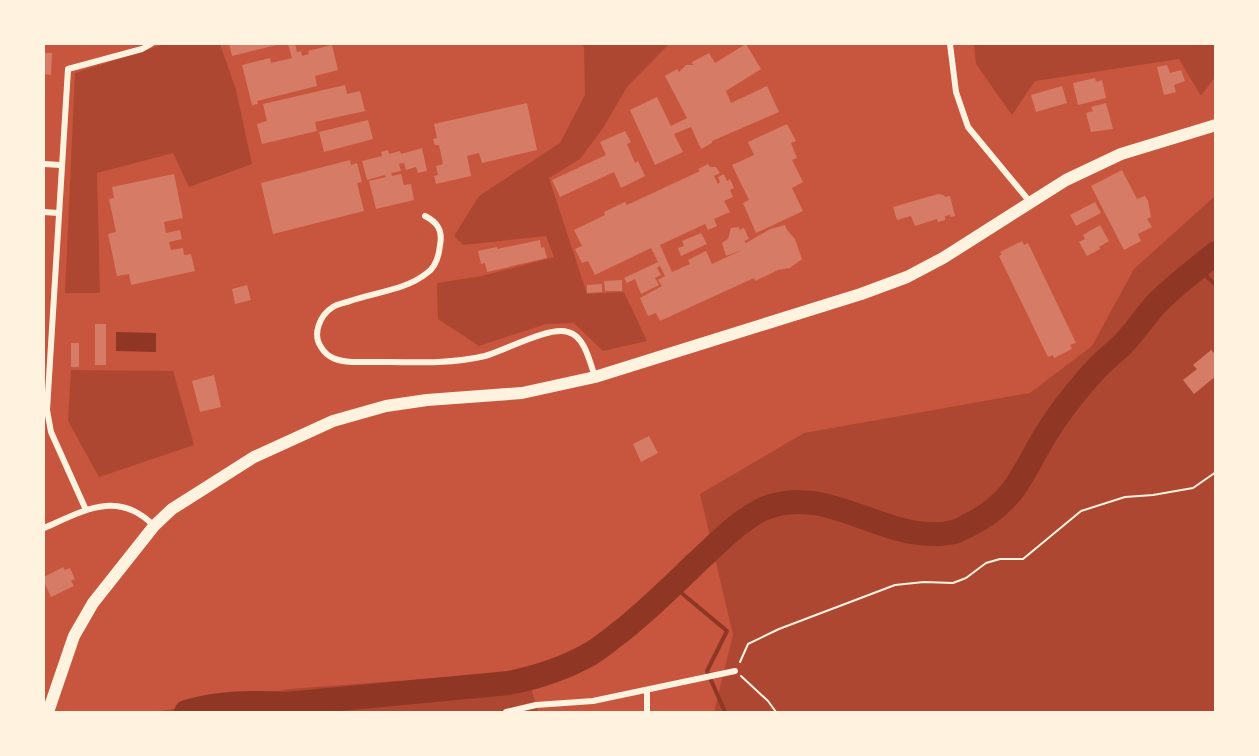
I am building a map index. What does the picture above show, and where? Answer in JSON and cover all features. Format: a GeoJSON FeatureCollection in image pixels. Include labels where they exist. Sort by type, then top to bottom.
{"type":"FeatureCollection","features":[{"type":"Feature","properties":{"kind":"highway"},"geometry":{"type":"LineString","coordinates":[[48,712],[74,636],[93,603],[154,526],[172,509],[254,457],[333,421],[386,406],[427,400],[522,393],[596,377],[850,297],[907,277],[943,258],[1066,180],[1121,154],[1215,125]]}},
{"type":"Feature","properties":{"kind":"street"},"geometry":{"type":"LineString","coordinates":[[86,510],[51,432],[47,410],[68,69],[142,49],[151,44]]}},
{"type":"Feature","properties":{"kind":"street"},"geometry":{"type":"LineString","coordinates":[[950,44],[956,92],[969,127],[1029,202]]}},
{"type":"Feature","properties":{"kind":"street"},"geometry":{"type":"LineString","coordinates":[[44,164],[61,165]]}},
{"type":"Feature","properties":{"kind":"street"},"geometry":{"type":"LineString","coordinates":[[44,212],[58,213]]}},
{"type":"Feature","properties":{"kind":"street"},"geometry":{"type":"LineString","coordinates":[[425,216],[435,221],[440,229],[441,240],[438,256],[430,272],[411,284],[333,307],[320,321],[317,333],[319,345],[326,354],[338,361],[460,361],[487,355],[556,330],[571,332],[581,342],[596,377]]}},
{"type":"Feature","properties":{"kind":"street"},"geometry":{"type":"LineString","coordinates":[[44,528],[86,510],[109,505],[124,506],[143,515],[154,526]]}},
{"type":"Feature","properties":{"kind":"street"},"geometry":{"type":"LineString","coordinates":[[506,712],[536,705],[593,701],[735,671]]}},
{"type":"Feature","properties":{"kind":"street"},"geometry":{"type":"LineString","coordinates":[[647,690],[647,712]]}},
{"type":"Feature","properties":{"kind":"path"},"geometry":{"type":"LineString","coordinates":[[776,712],[768,701],[735,671],[748,644],[779,629],[896,585],[924,582],[953,583],[966,578],[986,563],[1000,559],[1023,559],[1081,512],[1125,497],[1193,488],[1215,472]]}},
{"type":"Feature","properties":{"kind":"shaded area"},"geometry":{"type":"Polygon","coordinates":[[[165,44],[220,44],[236,90],[252,164],[189,187],[173,153],[97,173],[100,293],[65,293],[75,73],[165,44]]]}},
{"type":"Feature","properties":{"kind":"shaded area"},"geometry":{"type":"Polygon","coordinates":[[[580,44],[669,44],[627,87],[603,128],[580,159],[549,178],[587,294],[624,292],[647,341],[603,351],[574,323],[546,324],[479,346],[438,319],[437,283],[482,276],[554,257],[546,236],[463,245],[454,236],[479,196],[560,143],[585,95],[584,47],[580,44]]]}},
{"type":"Feature","properties":{"kind":"shaded area"},"geometry":{"type":"Polygon","coordinates":[[[974,44],[1215,44],[1215,77],[1201,96],[1179,59],[1035,81],[1012,115],[976,64],[974,44]]]}},
{"type":"Feature","properties":{"kind":"shaded area"},"geometry":{"type":"Polygon","coordinates":[[[1215,196],[1215,712],[714,712],[733,635],[700,494],[804,433],[1030,393],[1092,346],[1134,269],[1215,196]]]}},
{"type":"Feature","properties":{"kind":"shaded area"},"geometry":{"type":"Polygon","coordinates":[[[116,332],[156,333],[156,352],[116,351],[116,332]]]}},
{"type":"Feature","properties":{"kind":"shaded area"},"geometry":{"type":"Polygon","coordinates":[[[71,370],[173,371],[194,445],[99,477],[68,421],[71,370]]]}},
{"type":"Feature","properties":{"kind":"shaded area"},"geometry":{"type":"Polygon","coordinates":[[[526,671],[538,712],[155,712],[290,689],[526,671]]]}},
{"type":"Feature","properties":{"kind":"building"},"geometry":{"type":"Polygon","coordinates":[[[229,44],[281,44],[232,56],[229,44]]]}},
{"type":"Feature","properties":{"kind":"building"},"geometry":{"type":"Polygon","coordinates":[[[288,44],[295,44],[297,52],[301,51],[302,56],[309,54],[308,51],[332,45],[338,70],[315,76],[317,86],[257,101],[258,104],[252,105],[242,65],[270,58],[271,63],[292,58],[288,44]]]}},
{"type":"Feature","properties":{"kind":"building"},"geometry":{"type":"Polygon","coordinates":[[[746,44],[761,69],[726,91],[731,103],[767,86],[779,112],[712,141],[701,149],[691,127],[674,134],[683,152],[655,165],[630,110],[657,97],[671,126],[687,118],[665,76],[677,69],[679,72],[686,65],[693,65],[692,62],[709,53],[715,63],[746,44]]]}},
{"type":"Feature","properties":{"kind":"building"},"geometry":{"type":"Polygon","coordinates":[[[44,53],[52,53],[51,75],[44,74],[44,53]]]}},
{"type":"Feature","properties":{"kind":"building"},"geometry":{"type":"Polygon","coordinates":[[[1167,65],[1170,73],[1181,70],[1185,81],[1174,85],[1176,92],[1164,95],[1157,67],[1167,65]]]}},
{"type":"Feature","properties":{"kind":"building"},"geometry":{"type":"Polygon","coordinates":[[[1095,78],[1096,82],[1102,80],[1106,98],[1078,105],[1073,83],[1095,78]]]}},
{"type":"Feature","properties":{"kind":"building"},"geometry":{"type":"Polygon","coordinates":[[[345,85],[347,94],[360,91],[365,111],[315,122],[317,131],[262,144],[257,124],[267,121],[263,104],[345,85]]]}},
{"type":"Feature","properties":{"kind":"building"},"geometry":{"type":"Polygon","coordinates":[[[1062,86],[1067,103],[1036,112],[1031,95],[1062,86]]]}},
{"type":"Feature","properties":{"kind":"building"},"geometry":{"type":"Polygon","coordinates":[[[527,103],[537,150],[482,163],[479,153],[467,156],[471,176],[436,184],[434,176],[438,175],[436,166],[443,164],[439,145],[435,145],[433,139],[437,138],[434,124],[527,103]]]}},
{"type":"Feature","properties":{"kind":"building"},"geometry":{"type":"Polygon","coordinates":[[[1106,103],[1113,129],[1091,132],[1086,113],[1093,111],[1091,107],[1106,103]]]}},
{"type":"Feature","properties":{"kind":"building"},"geometry":{"type":"Polygon","coordinates":[[[368,120],[373,139],[324,152],[319,132],[368,120]]]}},
{"type":"Feature","properties":{"kind":"building"},"geometry":{"type":"Polygon","coordinates":[[[787,124],[796,141],[791,143],[797,158],[792,160],[803,182],[792,188],[803,211],[756,233],[743,203],[749,200],[732,165],[754,155],[748,142],[787,124]]]}},
{"type":"Feature","properties":{"kind":"building"},"geometry":{"type":"Polygon","coordinates":[[[625,131],[631,142],[627,144],[635,163],[638,161],[645,176],[621,188],[614,172],[560,197],[552,180],[606,155],[600,142],[625,131]]]}},
{"type":"Feature","properties":{"kind":"building"},"geometry":{"type":"Polygon","coordinates":[[[422,148],[427,171],[418,173],[416,167],[406,170],[404,163],[399,164],[401,171],[391,173],[392,176],[401,174],[404,185],[411,184],[414,200],[376,209],[369,181],[386,177],[385,175],[367,180],[362,161],[382,156],[381,152],[388,150],[389,154],[400,151],[401,154],[422,148]]]}},
{"type":"Feature","properties":{"kind":"building"},"geometry":{"type":"Polygon","coordinates":[[[350,160],[351,165],[357,163],[362,182],[357,183],[364,211],[273,234],[261,183],[350,160]]]}},
{"type":"Feature","properties":{"kind":"building"},"geometry":{"type":"Polygon","coordinates":[[[708,164],[710,167],[716,167],[720,173],[714,176],[718,184],[720,182],[718,177],[724,174],[727,181],[730,179],[734,188],[730,190],[733,197],[724,201],[730,212],[714,219],[717,226],[708,230],[705,224],[660,245],[672,272],[690,264],[688,260],[706,251],[712,264],[742,250],[726,256],[722,243],[728,239],[731,228],[739,227],[739,230],[744,228],[749,239],[744,241],[746,243],[770,229],[785,225],[795,239],[802,259],[790,268],[778,270],[755,281],[754,278],[660,321],[656,313],[648,316],[640,298],[662,286],[658,280],[665,276],[660,266],[657,268],[661,275],[655,278],[659,285],[641,294],[635,279],[627,283],[624,278],[658,262],[651,248],[595,275],[588,261],[582,263],[575,249],[582,246],[574,230],[605,215],[604,212],[625,202],[627,205],[700,171],[698,169],[708,164]]]}},
{"type":"Feature","properties":{"kind":"building"},"geometry":{"type":"Polygon","coordinates":[[[1122,170],[1137,199],[1145,196],[1148,201],[1151,217],[1147,219],[1152,227],[1138,234],[1141,241],[1124,250],[1091,186],[1122,170]]]}},
{"type":"Feature","properties":{"kind":"building"},"geometry":{"type":"Polygon","coordinates":[[[174,174],[183,218],[164,222],[166,233],[180,230],[182,239],[169,242],[171,250],[183,248],[184,255],[191,254],[195,271],[131,285],[129,274],[117,276],[108,234],[116,232],[109,199],[114,198],[112,187],[174,174]]]}},
{"type":"Feature","properties":{"kind":"building"},"geometry":{"type":"Polygon","coordinates":[[[938,194],[945,197],[950,196],[955,216],[945,216],[945,220],[938,222],[937,219],[915,226],[911,216],[897,220],[893,207],[938,194]]]}},
{"type":"Feature","properties":{"kind":"building"},"geometry":{"type":"Polygon","coordinates":[[[1095,202],[1101,213],[1076,226],[1070,215],[1095,202]]]}},
{"type":"Feature","properties":{"kind":"building"},"geometry":{"type":"Polygon","coordinates":[[[1100,225],[1109,241],[1087,256],[1079,242],[1085,239],[1083,235],[1100,225]]]}},
{"type":"Feature","properties":{"kind":"building"},"geometry":{"type":"Polygon","coordinates":[[[701,233],[707,244],[681,256],[678,248],[684,246],[682,241],[701,233]]]}},
{"type":"Feature","properties":{"kind":"building"},"geometry":{"type":"Polygon","coordinates":[[[540,240],[541,248],[544,247],[547,258],[487,272],[485,263],[481,264],[478,251],[540,240]]]}},
{"type":"Feature","properties":{"kind":"building"},"geometry":{"type":"Polygon","coordinates":[[[1022,241],[1024,245],[1028,243],[1076,343],[1070,345],[1072,349],[1054,358],[1053,355],[1048,357],[999,256],[1002,254],[1000,252],[1022,241]]]}},
{"type":"Feature","properties":{"kind":"building"},"geometry":{"type":"Polygon","coordinates":[[[622,280],[622,291],[605,291],[604,281],[622,280]]]}},
{"type":"Feature","properties":{"kind":"building"},"geometry":{"type":"Polygon","coordinates":[[[602,284],[602,292],[587,293],[587,285],[602,284]]]}},
{"type":"Feature","properties":{"kind":"building"},"geometry":{"type":"Polygon","coordinates":[[[247,285],[251,300],[235,304],[232,289],[247,285]]]}},
{"type":"Feature","properties":{"kind":"building"},"geometry":{"type":"Polygon","coordinates":[[[95,324],[106,324],[106,365],[95,365],[95,324]]]}},
{"type":"Feature","properties":{"kind":"building"},"geometry":{"type":"Polygon","coordinates":[[[71,343],[79,343],[79,367],[71,367],[71,343]]]}},
{"type":"Feature","properties":{"kind":"building"},"geometry":{"type":"Polygon","coordinates":[[[1211,350],[1216,355],[1216,376],[1194,394],[1183,380],[1197,369],[1193,365],[1211,350]]]}},
{"type":"Feature","properties":{"kind":"building"},"geometry":{"type":"Polygon","coordinates":[[[214,375],[221,407],[200,412],[192,381],[214,375]]]}},
{"type":"Feature","properties":{"kind":"building"},"geometry":{"type":"Polygon","coordinates":[[[649,436],[658,453],[641,462],[633,444],[649,436]]]}},
{"type":"Feature","properties":{"kind":"building"},"geometry":{"type":"Polygon","coordinates":[[[63,567],[65,570],[70,568],[75,579],[71,581],[74,586],[51,597],[44,577],[63,567]]]}},
{"type":"Feature","properties":{"kind":"waterway"},"geometry":{"type":"LineString","coordinates":[[186,712],[223,705],[286,704],[509,683],[551,672],[600,648],[647,610],[719,541],[745,520],[763,509],[788,502],[812,503],[836,508],[909,532],[933,534],[957,531],[988,514],[1009,495],[1051,425],[1083,384],[1127,340],[1157,303],[1216,253]]}},
{"type":"Feature","properties":{"kind":"waterway"},"geometry":{"type":"LineString","coordinates":[[1197,268],[1216,285]]}},
{"type":"Feature","properties":{"kind":"waterway"},"geometry":{"type":"LineString","coordinates":[[672,585],[727,631],[707,671],[725,712]]}}]}
